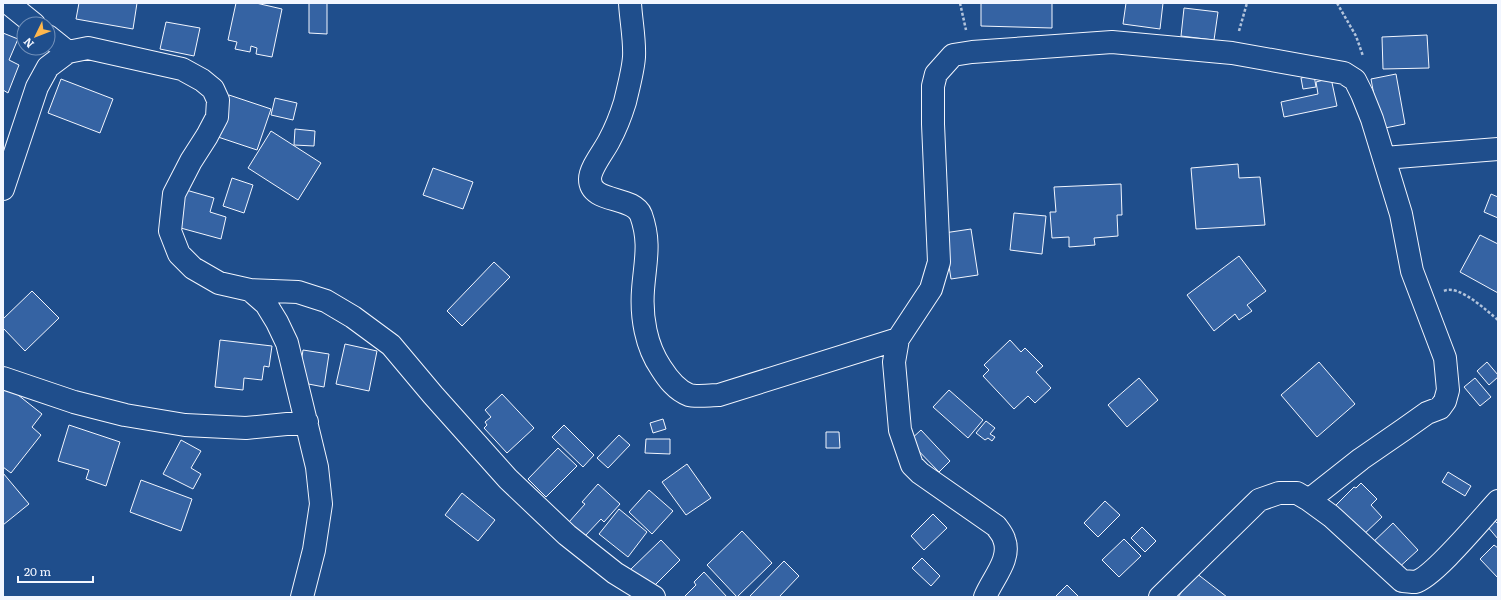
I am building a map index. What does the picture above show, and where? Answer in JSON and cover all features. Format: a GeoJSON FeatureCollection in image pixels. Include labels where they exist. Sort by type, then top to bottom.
{"type":"FeatureCollection","features":[{"type":"Feature","properties":{"kind":"street"},"geometry":{"type":"LineString","coordinates":[[8,3],[24,16]]}},
{"type":"Feature","properties":{"kind":"street"},"geometry":{"type":"LineString","coordinates":[[630,3],[634,57],[625,103],[610,140],[591,172],[590,180],[592,187],[601,195],[624,202],[640,213],[646,230],[648,248],[642,292],[644,327],[653,357],[670,383],[689,396],[719,395],[898,340]]}},
{"type":"Feature","properties":{"kind":"street"},"geometry":{"type":"LineString","coordinates":[[56,42],[68,52]]}},
{"type":"Feature","properties":{"kind":"street"},"geometry":{"type":"LineString","coordinates":[[986,597],[1002,565],[1006,549],[1004,539],[996,526],[920,473],[912,465],[900,430],[894,362],[898,340],[931,289],[939,262],[933,124],[933,86],[936,74],[953,55],[972,52],[1112,42],[1232,53],[1344,73],[1355,80],[1372,119],[1401,214],[1412,271],[1445,358],[1448,390],[1445,401],[1440,408],[1427,413],[1361,459],[1309,500]]}},
{"type":"Feature","properties":{"kind":"street"},"geometry":{"type":"LineString","coordinates":[[3,189],[37,86],[48,67],[68,52],[88,48],[182,69],[202,80],[213,89],[218,100],[217,117],[191,161],[174,194],[170,231],[179,254],[193,268],[219,283],[250,290],[298,292],[326,302],[353,317],[391,345],[433,395],[513,484],[567,535],[615,573],[654,597]]}},
{"type":"Feature","properties":{"kind":"street"},"geometry":{"type":"LineString","coordinates":[[1384,158],[1498,149]]}},
{"type":"Feature","properties":{"kind":"street"},"geometry":{"type":"LineString","coordinates":[[250,290],[266,304],[287,343],[317,467],[320,504],[314,550],[302,597]]}},
{"type":"Feature","properties":{"kind":"street"},"geometry":{"type":"LineString","coordinates":[[3,378],[74,402],[125,415],[185,425],[246,428],[306,422]]}},
{"type":"Feature","properties":{"kind":"street"},"geometry":{"type":"LineString","coordinates":[[1160,597],[1259,500],[1279,493],[1297,493],[1309,500],[1331,516],[1402,581],[1416,582],[1427,575],[1450,554],[1498,501]]}},
{"type":"Feature","properties":{"kind":"path"},"geometry":{"type":"LineString","coordinates":[[1337,3],[1356,36],[1365,63],[1362,94]]}},
{"type":"Feature","properties":{"kind":"path"},"geometry":{"type":"LineString","coordinates":[[1423,302],[1447,290],[1462,293],[1482,306],[1498,320]]}},
{"type":"Feature","properties":{"kind":"building"},"geometry":{"type":"Polygon","coordinates":[[[79,3],[137,3],[133,29],[76,19],[79,3]]]}},
{"type":"Feature","properties":{"kind":"building"},"geometry":{"type":"Polygon","coordinates":[[[236,3],[256,3],[282,9],[272,57],[256,54],[257,48],[251,46],[250,52],[235,49],[237,42],[228,40],[236,3]]]}},
{"type":"Feature","properties":{"kind":"building"},"geometry":{"type":"Polygon","coordinates":[[[309,3],[327,3],[327,34],[309,33],[309,3]]]}},
{"type":"Feature","properties":{"kind":"building"},"geometry":{"type":"Polygon","coordinates":[[[981,3],[1052,3],[1052,28],[981,26],[981,3]]]}},
{"type":"Feature","properties":{"kind":"building"},"geometry":{"type":"Polygon","coordinates":[[[1126,3],[1163,3],[1160,29],[1123,24],[1126,3]]]}},
{"type":"Feature","properties":{"kind":"building"},"geometry":{"type":"Polygon","coordinates":[[[1184,8],[1218,12],[1214,40],[1181,36],[1184,8]]]}},
{"type":"Feature","properties":{"kind":"building"},"geometry":{"type":"Polygon","coordinates":[[[166,22],[200,28],[194,56],[160,49],[166,22]]]}},
{"type":"Feature","properties":{"kind":"building"},"geometry":{"type":"Polygon","coordinates":[[[3,33],[16,38],[16,44],[9,60],[19,65],[8,93],[3,90],[3,33]]]}},
{"type":"Feature","properties":{"kind":"building"},"geometry":{"type":"Polygon","coordinates":[[[1427,35],[1429,68],[1383,69],[1382,37],[1427,35]]]}},
{"type":"Feature","properties":{"kind":"building"},"geometry":{"type":"Polygon","coordinates":[[[1396,74],[1405,124],[1380,129],[1371,79],[1396,74]]]}},
{"type":"Feature","properties":{"kind":"building"},"geometry":{"type":"Polygon","coordinates":[[[1314,75],[1316,87],[1303,89],[1301,78],[1314,75]]]}},
{"type":"Feature","properties":{"kind":"building"},"geometry":{"type":"Polygon","coordinates":[[[1331,78],[1337,106],[1284,117],[1281,102],[1318,94],[1316,82],[1331,78]]]}},
{"type":"Feature","properties":{"kind":"building"},"geometry":{"type":"Polygon","coordinates":[[[61,79],[113,99],[100,133],[48,113],[61,79]]]}},
{"type":"Feature","properties":{"kind":"building"},"geometry":{"type":"Polygon","coordinates":[[[229,95],[271,109],[257,150],[215,136],[229,95]]]}},
{"type":"Feature","properties":{"kind":"building"},"geometry":{"type":"Polygon","coordinates":[[[275,98],[297,103],[293,120],[271,115],[275,98]]]}},
{"type":"Feature","properties":{"kind":"building"},"geometry":{"type":"Polygon","coordinates":[[[295,129],[315,131],[314,146],[294,145],[295,129]]]}},
{"type":"Feature","properties":{"kind":"building"},"geometry":{"type":"Polygon","coordinates":[[[271,131],[321,163],[298,200],[248,168],[271,131]]]}},
{"type":"Feature","properties":{"kind":"building"},"geometry":{"type":"Polygon","coordinates":[[[1238,164],[1239,178],[1260,177],[1265,225],[1196,229],[1191,168],[1238,164]]]}},
{"type":"Feature","properties":{"kind":"building"},"geometry":{"type":"Polygon","coordinates":[[[433,168],[473,182],[463,209],[423,195],[433,168]]]}},
{"type":"Feature","properties":{"kind":"building"},"geometry":{"type":"Polygon","coordinates":[[[232,178],[253,185],[244,213],[223,206],[232,178]]]}},
{"type":"Feature","properties":{"kind":"building"},"geometry":{"type":"Polygon","coordinates":[[[1121,184],[1122,215],[1117,215],[1118,236],[1094,238],[1095,245],[1069,247],[1069,237],[1052,238],[1050,212],[1056,212],[1054,187],[1121,184]]]}},
{"type":"Feature","properties":{"kind":"building"},"geometry":{"type":"Polygon","coordinates":[[[186,190],[214,198],[210,212],[226,217],[221,239],[177,227],[186,190]]]}},
{"type":"Feature","properties":{"kind":"building"},"geometry":{"type":"Polygon","coordinates":[[[1491,194],[1498,197],[1498,218],[1484,212],[1491,194]]]}},
{"type":"Feature","properties":{"kind":"building"},"geometry":{"type":"Polygon","coordinates":[[[1014,213],[1046,216],[1042,254],[1010,250],[1014,213]]]}},
{"type":"Feature","properties":{"kind":"building"},"geometry":{"type":"Polygon","coordinates":[[[971,229],[978,275],[951,279],[944,233],[971,229]]]}},
{"type":"Feature","properties":{"kind":"building"},"geometry":{"type":"Polygon","coordinates":[[[1480,235],[1498,244],[1498,293],[1460,272],[1480,235]]]}},
{"type":"Feature","properties":{"kind":"building"},"geometry":{"type":"Polygon","coordinates":[[[1239,256],[1266,291],[1247,305],[1252,311],[1239,320],[1235,314],[1214,331],[1187,295],[1239,256]]]}},
{"type":"Feature","properties":{"kind":"building"},"geometry":{"type":"Polygon","coordinates":[[[494,262],[510,277],[462,326],[447,311],[494,262]]]}},
{"type":"Feature","properties":{"kind":"building"},"geometry":{"type":"Polygon","coordinates":[[[32,291],[59,318],[25,351],[3,328],[3,319],[32,291]]]}},
{"type":"Feature","properties":{"kind":"building"},"geometry":{"type":"Polygon","coordinates":[[[220,340],[272,346],[269,367],[264,366],[262,380],[244,378],[243,390],[215,387],[220,340]]]}},
{"type":"Feature","properties":{"kind":"building"},"geometry":{"type":"Polygon","coordinates":[[[1010,340],[1021,352],[1025,348],[1043,366],[1036,372],[1051,388],[1035,403],[1028,396],[1014,409],[983,376],[989,370],[984,365],[1010,340]]]}},
{"type":"Feature","properties":{"kind":"building"},"geometry":{"type":"Polygon","coordinates":[[[345,344],[377,351],[369,391],[336,384],[345,344]]]}},
{"type":"Feature","properties":{"kind":"building"},"geometry":{"type":"Polygon","coordinates":[[[303,350],[329,354],[324,387],[298,382],[303,350]]]}},
{"type":"Feature","properties":{"kind":"building"},"geometry":{"type":"Polygon","coordinates":[[[1319,362],[1355,404],[1317,437],[1281,395],[1319,362]]]}},
{"type":"Feature","properties":{"kind":"building"},"geometry":{"type":"Polygon","coordinates":[[[1487,362],[1498,375],[1498,377],[1489,385],[1477,371],[1487,362]]]}},
{"type":"Feature","properties":{"kind":"building"},"geometry":{"type":"Polygon","coordinates":[[[1139,378],[1158,400],[1127,427],[1108,405],[1139,378]]]}},
{"type":"Feature","properties":{"kind":"building"},"geometry":{"type":"Polygon","coordinates":[[[1475,378],[1491,397],[1480,406],[1464,387],[1475,378]]]}},
{"type":"Feature","properties":{"kind":"building"},"geometry":{"type":"Polygon","coordinates":[[[3,383],[42,414],[32,427],[41,435],[11,473],[3,467],[3,383]]]}},
{"type":"Feature","properties":{"kind":"building"},"geometry":{"type":"Polygon","coordinates":[[[949,390],[983,420],[968,438],[933,407],[949,390]]]}},
{"type":"Feature","properties":{"kind":"building"},"geometry":{"type":"Polygon","coordinates":[[[502,394],[534,428],[507,453],[484,428],[487,425],[485,422],[491,417],[485,410],[502,394]]]}},
{"type":"Feature","properties":{"kind":"building"},"geometry":{"type":"Polygon","coordinates":[[[663,419],[666,429],[653,433],[650,423],[663,419]]]}},
{"type":"Feature","properties":{"kind":"building"},"geometry":{"type":"Polygon","coordinates":[[[986,421],[995,428],[990,434],[995,437],[992,441],[988,438],[985,440],[976,433],[986,421]]]}},
{"type":"Feature","properties":{"kind":"building"},"geometry":{"type":"Polygon","coordinates":[[[69,425],[120,442],[106,486],[86,479],[89,470],[58,461],[69,425]]]}},
{"type":"Feature","properties":{"kind":"building"},"geometry":{"type":"Polygon","coordinates":[[[564,425],[594,455],[583,467],[552,437],[564,425]]]}},
{"type":"Feature","properties":{"kind":"building"},"geometry":{"type":"Polygon","coordinates":[[[921,430],[950,461],[939,472],[909,441],[921,430]]]}},
{"type":"Feature","properties":{"kind":"building"},"geometry":{"type":"Polygon","coordinates":[[[826,432],[839,432],[840,448],[826,448],[826,432]]]}},
{"type":"Feature","properties":{"kind":"building"},"geometry":{"type":"Polygon","coordinates":[[[619,435],[630,445],[608,468],[597,458],[619,435]]]}},
{"type":"Feature","properties":{"kind":"building"},"geometry":{"type":"Polygon","coordinates":[[[646,439],[670,439],[670,454],[645,453],[646,439]]]}},
{"type":"Feature","properties":{"kind":"building"},"geometry":{"type":"Polygon","coordinates":[[[181,440],[201,451],[191,468],[201,474],[193,489],[163,474],[181,440]]]}},
{"type":"Feature","properties":{"kind":"building"},"geometry":{"type":"Polygon","coordinates":[[[558,448],[577,466],[546,497],[528,479],[558,448]]]}},
{"type":"Feature","properties":{"kind":"building"},"geometry":{"type":"Polygon","coordinates":[[[687,464],[711,498],[686,515],[662,482],[687,464]]]}},
{"type":"Feature","properties":{"kind":"building"},"geometry":{"type":"Polygon","coordinates":[[[1448,472],[1471,486],[1465,496],[1442,482],[1448,472]]]}},
{"type":"Feature","properties":{"kind":"building"},"geometry":{"type":"Polygon","coordinates":[[[3,473],[29,504],[3,525],[3,473]]]}},
{"type":"Feature","properties":{"kind":"building"},"geometry":{"type":"Polygon","coordinates":[[[141,480],[192,499],[181,531],[130,512],[141,480]]]}},
{"type":"Feature","properties":{"kind":"building"},"geometry":{"type":"Polygon","coordinates":[[[1361,483],[1377,499],[1371,505],[1382,517],[1361,537],[1333,508],[1354,487],[1356,488],[1361,483]]]}},
{"type":"Feature","properties":{"kind":"building"},"geometry":{"type":"Polygon","coordinates":[[[598,484],[620,504],[604,522],[601,519],[585,536],[569,522],[585,504],[582,502],[598,484]]]}},
{"type":"Feature","properties":{"kind":"building"},"geometry":{"type":"Polygon","coordinates":[[[649,490],[673,511],[652,534],[629,512],[649,490]]]}},
{"type":"Feature","properties":{"kind":"building"},"geometry":{"type":"Polygon","coordinates":[[[462,493],[495,520],[478,541],[445,515],[462,493]]]}},
{"type":"Feature","properties":{"kind":"building"},"geometry":{"type":"Polygon","coordinates":[[[1105,501],[1120,515],[1098,537],[1084,523],[1105,501]]]}},
{"type":"Feature","properties":{"kind":"building"},"geometry":{"type":"Polygon","coordinates":[[[619,509],[647,532],[628,557],[599,534],[619,509]]]}},
{"type":"Feature","properties":{"kind":"building"},"geometry":{"type":"Polygon","coordinates":[[[933,514],[947,528],[924,550],[911,536],[933,514]]]}},
{"type":"Feature","properties":{"kind":"building"},"geometry":{"type":"Polygon","coordinates":[[[1494,520],[1498,524],[1498,539],[1487,526],[1494,520]]]}},
{"type":"Feature","properties":{"kind":"building"},"geometry":{"type":"Polygon","coordinates":[[[1393,523],[1418,550],[1395,571],[1370,545],[1393,523]]]}},
{"type":"Feature","properties":{"kind":"building"},"geometry":{"type":"Polygon","coordinates":[[[1142,527],[1156,541],[1145,552],[1131,538],[1142,527]]]}},
{"type":"Feature","properties":{"kind":"building"},"geometry":{"type":"Polygon","coordinates":[[[742,531],[772,563],[737,597],[707,565],[742,531]]]}},
{"type":"Feature","properties":{"kind":"building"},"geometry":{"type":"Polygon","coordinates":[[[1124,539],[1141,556],[1119,577],[1102,560],[1124,539]]]}},
{"type":"Feature","properties":{"kind":"building"},"geometry":{"type":"Polygon","coordinates":[[[661,540],[680,560],[650,590],[630,570],[661,540]]]}},
{"type":"Feature","properties":{"kind":"building"},"geometry":{"type":"Polygon","coordinates":[[[1494,545],[1498,548],[1498,578],[1480,559],[1494,545]]]}},
{"type":"Feature","properties":{"kind":"building"},"geometry":{"type":"Polygon","coordinates":[[[922,558],[940,576],[931,586],[912,568],[922,558]]]}},
{"type":"Feature","properties":{"kind":"building"},"geometry":{"type":"Polygon","coordinates":[[[784,561],[799,576],[779,597],[749,597],[784,561]]]}},
{"type":"Feature","properties":{"kind":"building"},"geometry":{"type":"Polygon","coordinates":[[[704,572],[727,597],[685,596],[696,585],[694,582],[704,572]]]}},
{"type":"Feature","properties":{"kind":"building"},"geometry":{"type":"Polygon","coordinates":[[[1196,573],[1227,597],[1178,597],[1196,573]]]}},
{"type":"Feature","properties":{"kind":"building"},"geometry":{"type":"Polygon","coordinates":[[[1067,585],[1079,597],[1055,597],[1067,585]]]}}]}
